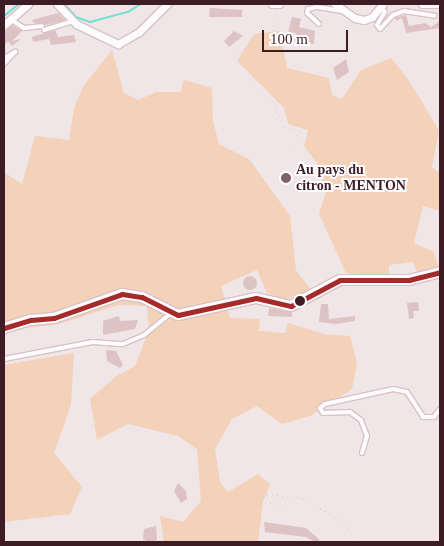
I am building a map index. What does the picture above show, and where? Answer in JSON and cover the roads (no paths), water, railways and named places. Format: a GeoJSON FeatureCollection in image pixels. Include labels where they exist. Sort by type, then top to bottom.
{"type":"FeatureCollection","features":[{"type":"Feature","properties":{"kind":"street"},"geometry":{"type":"LineString","coordinates":[[4,25],[28,4]]}},
{"type":"Feature","properties":{"kind":"street"},"geometry":{"type":"LineString","coordinates":[[57,4],[73,21],[118,44],[139,32],[168,4]]}},
{"type":"Feature","properties":{"kind":"street"},"geometry":{"type":"LineString","coordinates":[[335,4],[364,20],[382,5]]}},
{"type":"Feature","properties":{"kind":"street"},"geometry":{"type":"LineString","coordinates":[[422,4],[438,4]]}},
{"type":"Feature","properties":{"kind":"street"},"geometry":{"type":"LineString","coordinates":[[4,328],[31,320],[54,318],[122,294],[142,297],[171,314],[256,298],[291,306],[340,280],[410,280],[440,272]]}},
{"type":"Feature","properties":{"kind":"lane"},"geometry":{"type":"LineString","coordinates":[[382,5],[385,12],[377,25],[380,29],[393,14],[404,11],[435,16]]}},
{"type":"Feature","properties":{"kind":"lane"},"geometry":{"type":"LineString","coordinates":[[319,24],[307,13],[308,9],[322,7],[340,12],[344,9]]}},
{"type":"Feature","properties":{"kind":"lane"},"geometry":{"type":"LineString","coordinates":[[10,19],[24,28],[43,28],[73,21]]}},
{"type":"Feature","properties":{"kind":"lane"},"geometry":{"type":"LineString","coordinates":[[4,58],[15,52],[4,64]]}},
{"type":"Feature","properties":{"kind":"lane"},"geometry":{"type":"LineString","coordinates":[[4,359],[92,342],[124,344],[144,335],[171,314]]}},
{"type":"Feature","properties":{"kind":"lane"},"geometry":{"type":"LineString","coordinates":[[362,454],[367,436],[361,420],[350,412],[323,413],[320,408],[324,404],[393,389],[407,392],[422,417],[434,417],[440,408]]}},
{"type":"Feature","properties":{"kind":"waterway"},"geometry":{"type":"LineString","coordinates":[[4,16],[19,4]]}},
{"type":"Feature","properties":{"kind":"waterway"},"geometry":{"type":"LineString","coordinates":[[64,4],[76,17],[90,22],[128,12],[141,4]]}},
{"type":"Feature","properties":{"kind":"place","name":"Au pays du citron - MENTON"},"geometry":{"type":"Point","coordinates":[286,178]}}]}
